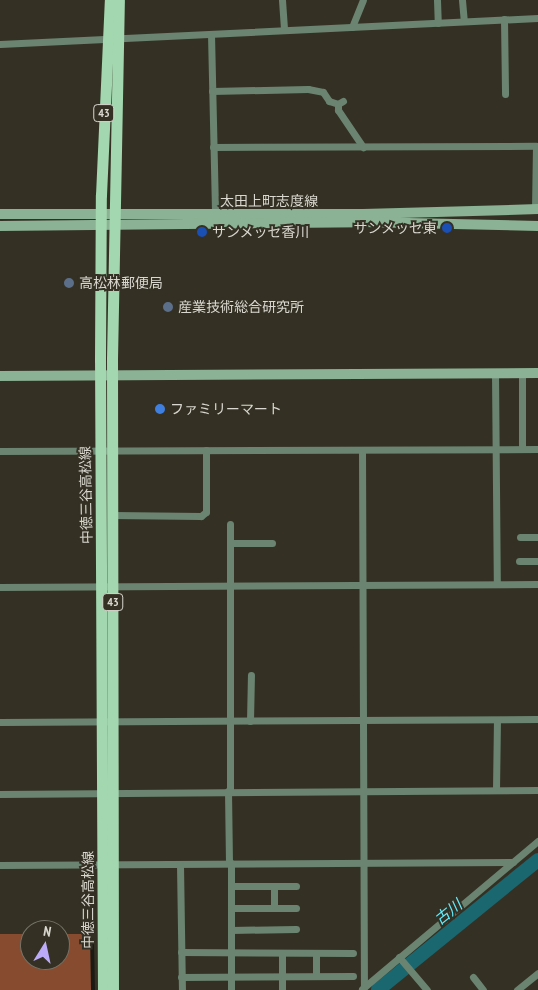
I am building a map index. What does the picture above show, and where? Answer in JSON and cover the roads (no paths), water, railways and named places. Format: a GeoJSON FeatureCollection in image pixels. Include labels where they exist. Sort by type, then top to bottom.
{"type":"FeatureCollection","features":[{"type":"Feature","properties":{"kind":"main road","name":"中徳三谷高松線"},"geometry":{"type":"LineString","coordinates":[[107,585],[112,515],[112,376],[116,213],[110,0]]}},
{"type":"Feature","properties":{"kind":"main road","name":"中徳三谷高松線"},"geometry":{"type":"LineString","coordinates":[[103,990],[108,864],[108,792],[107,585],[100,450],[101,226],[112,38],[119,0]]}},
{"type":"Feature","properties":{"kind":"main road","name":"太田上町志度線"},"geometry":{"type":"LineString","coordinates":[[0,214],[116,213],[215,216],[452,214],[537,209]]}},
{"type":"Feature","properties":{"kind":"main road","name":"太田上町志度線"},"geometry":{"type":"LineString","coordinates":[[0,226],[363,222],[538,226]]}},
{"type":"Feature","properties":{"kind":"main road"},"geometry":{"type":"LineString","coordinates":[[0,376],[538,373]]}},
{"type":"Feature","properties":{"kind":"main road","name":"中徳三谷高松線"},"geometry":{"type":"LineString","coordinates":[[108,864],[113,990]]}},
{"type":"Feature","properties":{"kind":"street"},"geometry":{"type":"LineString","coordinates":[[282,0],[284,30]]}},
{"type":"Feature","properties":{"kind":"street"},"geometry":{"type":"LineString","coordinates":[[352,27],[363,0]]}},
{"type":"Feature","properties":{"kind":"street"},"geometry":{"type":"LineString","coordinates":[[437,0],[438,23]]}},
{"type":"Feature","properties":{"kind":"street"},"geometry":{"type":"LineString","coordinates":[[462,0],[464,21]]}},
{"type":"Feature","properties":{"kind":"street"},"geometry":{"type":"LineString","coordinates":[[0,44],[538,18]]}},
{"type":"Feature","properties":{"kind":"street"},"geometry":{"type":"LineString","coordinates":[[504,19],[505,94]]}},
{"type":"Feature","properties":{"kind":"street"},"geometry":{"type":"LineString","coordinates":[[211,34],[215,216]]}},
{"type":"Feature","properties":{"kind":"street"},"geometry":{"type":"LineString","coordinates":[[212,91],[308,89],[323,92],[329,101],[341,103],[338,110],[362,147]]}},
{"type":"Feature","properties":{"kind":"street"},"geometry":{"type":"LineString","coordinates":[[213,147],[536,146],[537,209]]}},
{"type":"Feature","properties":{"kind":"street"},"geometry":{"type":"LineString","coordinates":[[495,373],[497,584]]}},
{"type":"Feature","properties":{"kind":"street"},"geometry":{"type":"LineString","coordinates":[[522,373],[522,449]]}},
{"type":"Feature","properties":{"kind":"street"},"geometry":{"type":"LineString","coordinates":[[0,451],[538,449]]}},
{"type":"Feature","properties":{"kind":"street"},"geometry":{"type":"LineString","coordinates":[[112,515],[201,516],[206,512],[206,450]]}},
{"type":"Feature","properties":{"kind":"street"},"geometry":{"type":"LineString","coordinates":[[362,450],[362,989]]}},
{"type":"Feature","properties":{"kind":"street"},"geometry":{"type":"LineString","coordinates":[[230,524],[229,791],[231,990]]}},
{"type":"Feature","properties":{"kind":"street"},"geometry":{"type":"LineString","coordinates":[[520,537],[538,537]]}},
{"type":"Feature","properties":{"kind":"street"},"geometry":{"type":"LineString","coordinates":[[230,543],[272,543]]}},
{"type":"Feature","properties":{"kind":"street"},"geometry":{"type":"LineString","coordinates":[[519,561],[538,561]]}},
{"type":"Feature","properties":{"kind":"street"},"geometry":{"type":"LineString","coordinates":[[0,587],[538,584]]}},
{"type":"Feature","properties":{"kind":"street"},"geometry":{"type":"LineString","coordinates":[[250,721],[251,675]]}},
{"type":"Feature","properties":{"kind":"street"},"geometry":{"type":"LineString","coordinates":[[0,722],[538,719]]}},
{"type":"Feature","properties":{"kind":"street"},"geometry":{"type":"LineString","coordinates":[[496,790],[497,720]]}},
{"type":"Feature","properties":{"kind":"street"},"geometry":{"type":"LineString","coordinates":[[0,794],[538,790]]}},
{"type":"Feature","properties":{"kind":"street"},"geometry":{"type":"LineString","coordinates":[[362,989],[538,841]]}},
{"type":"Feature","properties":{"kind":"street"},"geometry":{"type":"LineString","coordinates":[[0,865],[513,862]]}},
{"type":"Feature","properties":{"kind":"street"},"geometry":{"type":"LineString","coordinates":[[180,865],[182,990]]}},
{"type":"Feature","properties":{"kind":"street"},"geometry":{"type":"LineString","coordinates":[[231,886],[296,886]]}},
{"type":"Feature","properties":{"kind":"street"},"geometry":{"type":"LineString","coordinates":[[274,886],[274,908]]}},
{"type":"Feature","properties":{"kind":"street"},"geometry":{"type":"LineString","coordinates":[[231,908],[296,908]]}},
{"type":"Feature","properties":{"kind":"street"},"geometry":{"type":"LineString","coordinates":[[231,930],[296,930]]}},
{"type":"Feature","properties":{"kind":"street"},"geometry":{"type":"LineString","coordinates":[[181,952],[353,953]]}},
{"type":"Feature","properties":{"kind":"street"},"geometry":{"type":"LineString","coordinates":[[282,953],[282,990]]}},
{"type":"Feature","properties":{"kind":"street"},"geometry":{"type":"LineString","coordinates":[[316,953],[316,976]]}},
{"type":"Feature","properties":{"kind":"street"},"geometry":{"type":"LineString","coordinates":[[399,958],[427,990]]}},
{"type":"Feature","properties":{"kind":"street"},"geometry":{"type":"LineString","coordinates":[[518,990],[538,973]]}},
{"type":"Feature","properties":{"kind":"street"},"geometry":{"type":"LineString","coordinates":[[181,977],[353,976]]}},
{"type":"Feature","properties":{"kind":"street"},"geometry":{"type":"LineString","coordinates":[[472,977],[483,990]]}},
{"type":"Feature","properties":{"kind":"waterway","name":"古川"},"geometry":{"type":"LineString","coordinates":[[378,990],[538,860]]}},
{"type":"Feature","properties":{"kind":"place","name":"サンメッセ東"},"geometry":{"type":"Point","coordinates":[447,228]}},
{"type":"Feature","properties":{"kind":"place","name":"サンメッセ香川"},"geometry":{"type":"Point","coordinates":[202,232]}},
{"type":"Feature","properties":{"kind":"place","name":"高松林郵便局"},"geometry":{"type":"Point","coordinates":[69,283]}},
{"type":"Feature","properties":{"kind":"place","name":"産業技術総合研究所"},"geometry":{"type":"Point","coordinates":[168,307]}},
{"type":"Feature","properties":{"kind":"place","name":"ファミリーマート"},"geometry":{"type":"Point","coordinates":[160,409]}}]}
